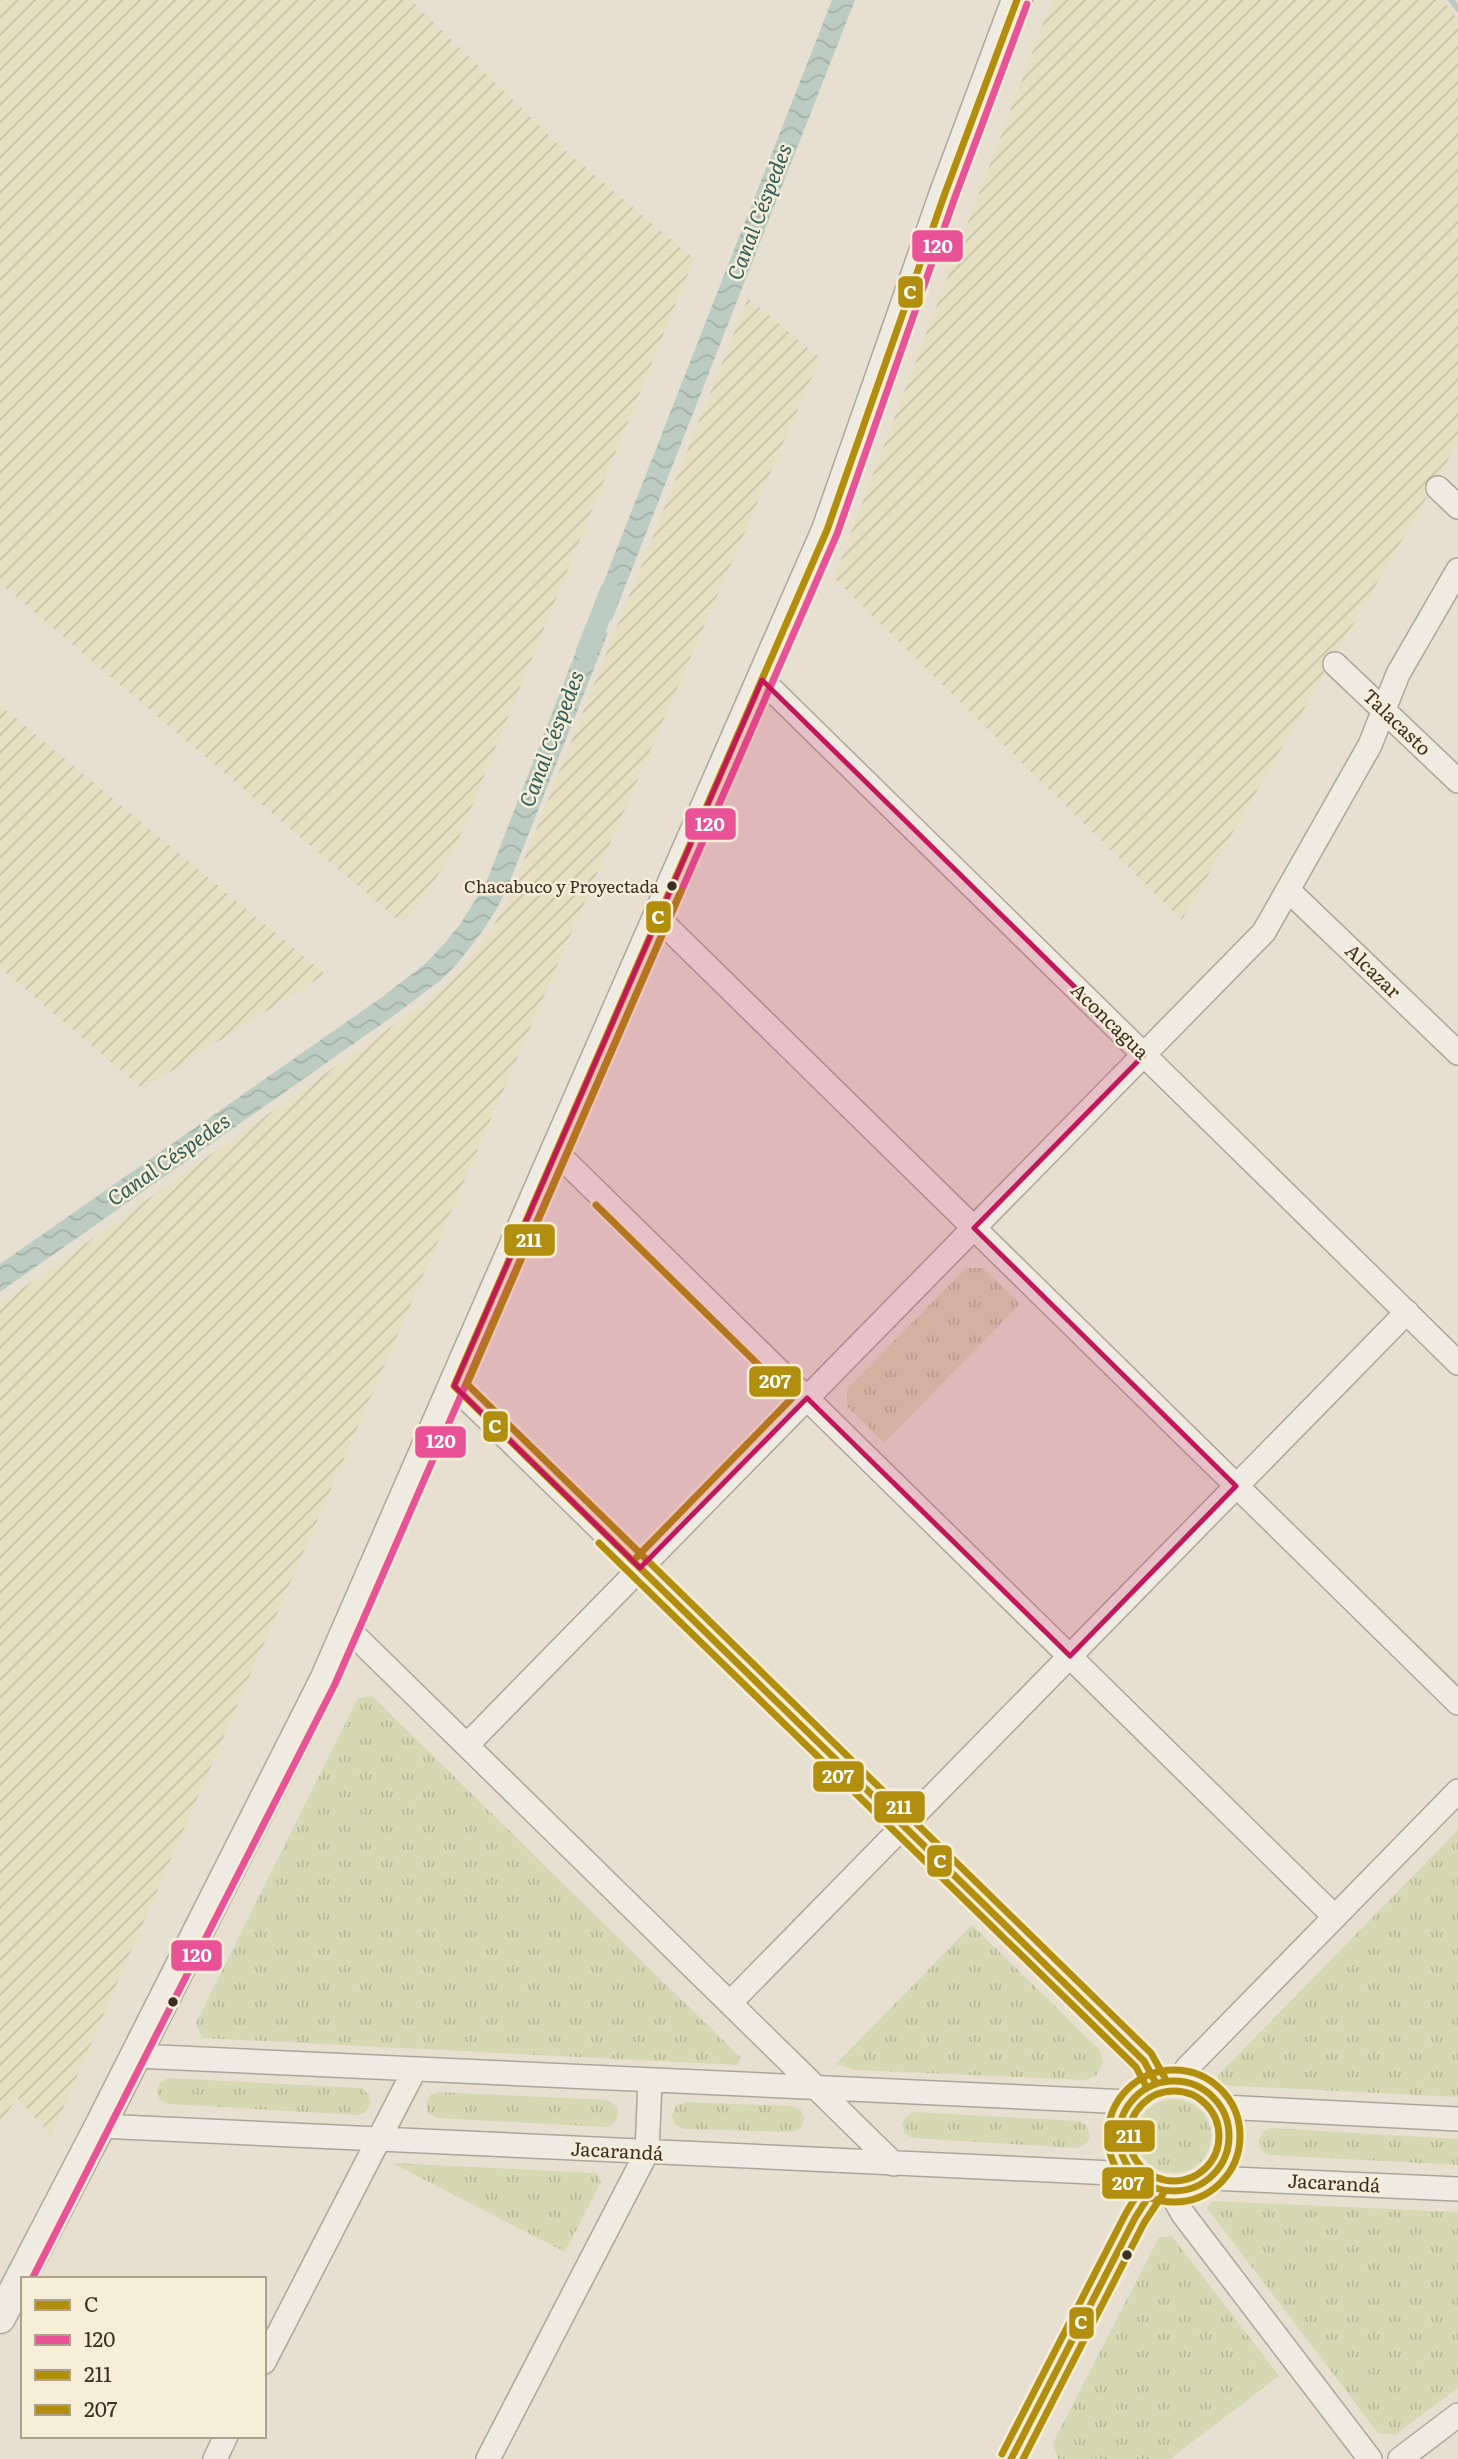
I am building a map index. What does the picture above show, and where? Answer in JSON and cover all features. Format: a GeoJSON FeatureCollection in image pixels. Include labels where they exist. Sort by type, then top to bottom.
{"type":"FeatureCollection","features":[{"type":"Feature","properties":{"kind":"street"},"geometry":{"type":"LineString","coordinates":[[21,2277],[326,1680],[827,530],[945,193],[1017,0]]}},
{"type":"Feature","properties":{"kind":"street"},"geometry":{"type":"LineString","coordinates":[[1438,488],[1458,507]]}},
{"type":"Feature","properties":{"kind":"street"},"geometry":{"type":"LineString","coordinates":[[467,1745],[1264,932],[1370,745],[1398,674],[1458,570]]}},
{"type":"Feature","properties":{"kind":"street","name":"Talacasto"},"geometry":{"type":"LineString","coordinates":[[1335,664],[1458,781]]}},
{"type":"Feature","properties":{"kind":"street","name":"Aconcagua"},"geometry":{"type":"LineString","coordinates":[[762,680],[1458,1363]]}},
{"type":"Feature","properties":{"kind":"street","name":"Alcazar"},"geometry":{"type":"LineString","coordinates":[[1288,890],[1458,1053]]}},
{"type":"Feature","properties":{"kind":"street"},"geometry":{"type":"LineString","coordinates":[[658,918],[1458,1703]]}},
{"type":"Feature","properties":{"kind":"street"},"geometry":{"type":"LineString","coordinates":[[556,1152],[1335,1917]]}},
{"type":"Feature","properties":{"kind":"street"},"geometry":{"type":"LineString","coordinates":[[730,2003],[1407,1312]]}},
{"type":"Feature","properties":{"kind":"street"},"geometry":{"type":"LineString","coordinates":[[454,1386],[1144,2061],[1156,2083]]}},
{"type":"Feature","properties":{"kind":"street"},"geometry":{"type":"LineString","coordinates":[[348,1629],[894,2164]]}},
{"type":"Feature","properties":{"kind":"street"},"geometry":{"type":"LineString","coordinates":[[1180,2081],[1187,2068],[1458,1791]]}},
{"type":"Feature","properties":{"kind":"street"},"geometry":{"type":"LineString","coordinates":[[136,2056],[1129,2102]]}},
{"type":"Feature","properties":{"kind":"street"},"geometry":{"type":"LineString","coordinates":[[266,2358],[415,2069]]}},
{"type":"Feature","properties":{"kind":"street"},"geometry":{"type":"LineString","coordinates":[[488,2459],[647,2152],[650,2081]]}},
{"type":"Feature","properties":{"kind":"street"},"geometry":{"type":"LineString","coordinates":[[1211,2178],[1221,2166],[1230,2137],[1222,2107],[1204,2089],[1180,2081],[1156,2083],[1129,2102],[1122,2116],[1119,2139],[1125,2161],[1134,2174],[1162,2189],[1184,2214],[1370,2459]]}},
{"type":"Feature","properties":{"kind":"street"},"geometry":{"type":"LineString","coordinates":[[1222,2107],[1458,2119]]}},
{"type":"Feature","properties":{"kind":"street","name":"Jacarandá"},"geometry":{"type":"LineString","coordinates":[[100,2126],[1134,2174]]}},
{"type":"Feature","properties":{"kind":"street","name":"Jacarandá"},"geometry":{"type":"LineString","coordinates":[[1162,2189],[1185,2190],[1199,2186],[1211,2178],[1458,2189]]}},
{"type":"Feature","properties":{"kind":"street"},"geometry":{"type":"LineString","coordinates":[[1011,2459],[1135,2218],[1162,2189]]}},
{"type":"Feature","properties":{"kind":"street"},"geometry":{"type":"LineString","coordinates":[[0,2318],[21,2278]]}},
{"type":"Feature","properties":{"kind":"street"},"geometry":{"type":"LineString","coordinates":[[1400,2459],[1458,2415]]}},
{"type":"Feature","properties":{"kind":"street"},"geometry":{"type":"LineString","coordinates":[[215,2459],[225,2438]]}},
{"type":"Feature","properties":{"kind":"highlighted area"},"geometry":{"type":"Polygon","coordinates":[[[762,680],[1144,1055],[974,1228],[1236,1486],[1070,1656],[807,1398],[640,1568],[454,1386],[762,680]]]}},
{"type":"Feature","properties":{"kind":"shaded area"},"geometry":{"type":"Polygon","coordinates":[[[0,0],[411,0],[560,146],[694,259],[452,855],[403,924],[0,583],[0,0]]]}},
{"type":"Feature","properties":{"kind":"shaded area"},"geometry":{"type":"Polygon","coordinates":[[[1052,0],[1443,0],[1458,20],[1458,443],[1182,920],[834,578],[1052,0]]]}},
{"type":"Feature","properties":{"kind":"shaded area"},"geometry":{"type":"Polygon","coordinates":[[[748,298],[820,358],[51,2136],[17,2097],[0,2125],[0,1304],[419,1007],[457,974],[492,929],[515,882],[748,298]]]}},
{"type":"Feature","properties":{"kind":"shaded area"},"geometry":{"type":"Polygon","coordinates":[[[0,705],[325,974],[143,1089],[0,968],[0,705]]]}},
{"type":"Feature","properties":{"kind":"green space"},"geometry":{"type":"Polygon","coordinates":[[[966,1268],[983,1268],[1020,1304],[884,1443],[847,1406],[847,1389],[966,1268]]]}},
{"type":"Feature","properties":{"kind":"green space"},"geometry":{"type":"Polygon","coordinates":[[[372,1696],[740,2057],[737,2065],[202,2038],[196,2023],[358,1698],[372,1696]]]}},
{"type":"Feature","properties":{"kind":"green space"},"geometry":{"type":"Polygon","coordinates":[[[1458,1830],[1458,2097],[1219,2085],[1218,2075],[1458,1830]]]}},
{"type":"Feature","properties":{"kind":"green space"},"geometry":{"type":"Polygon","coordinates":[[[972,1925],[1099,2049],[1103,2062],[1096,2076],[1085,2080],[855,2070],[836,2064],[972,1925]]]}},
{"type":"Feature","properties":{"kind":"green space"},"geometry":{"type":"Polygon","coordinates":[[[169,2078],[361,2088],[369,2094],[371,2104],[366,2112],[359,2115],[168,2104],[160,2100],[157,2091],[160,2082],[169,2078]]]}},
{"type":"Feature","properties":{"kind":"green space"},"geometry":{"type":"Polygon","coordinates":[[[438,2092],[608,2100],[617,2107],[618,2114],[615,2122],[606,2127],[437,2118],[428,2113],[426,2104],[430,2095],[438,2092]]]}},
{"type":"Feature","properties":{"kind":"green space"},"geometry":{"type":"Polygon","coordinates":[[[1174,2099],[1188,2102],[1200,2110],[1208,2122],[1211,2136],[1208,2150],[1200,2162],[1188,2170],[1174,2173],[1160,2170],[1148,2162],[1140,2150],[1137,2136],[1140,2122],[1148,2110],[1160,2102],[1174,2099]]]}},
{"type":"Feature","properties":{"kind":"green space"},"geometry":{"type":"Polygon","coordinates":[[[684,2102],[793,2106],[801,2110],[804,2118],[801,2128],[792,2132],[683,2129],[675,2124],[672,2117],[675,2107],[684,2102]]]}},
{"type":"Feature","properties":{"kind":"green space"},"geometry":{"type":"Polygon","coordinates":[[[914,2112],[1079,2121],[1086,2125],[1090,2135],[1087,2143],[1077,2148],[913,2138],[905,2134],[902,2125],[905,2117],[914,2112]]]}},
{"type":"Feature","properties":{"kind":"green space"},"geometry":{"type":"Polygon","coordinates":[[[1270,2128],[1458,2139],[1458,2165],[1269,2155],[1261,2150],[1258,2141],[1263,2132],[1270,2128]]]}},
{"type":"Feature","properties":{"kind":"green space"},"geometry":{"type":"Polygon","coordinates":[[[392,2163],[596,2173],[601,2182],[565,2252],[392,2163]]]}},
{"type":"Feature","properties":{"kind":"green space"},"geometry":{"type":"Polygon","coordinates":[[[1212,2201],[1458,2212],[1458,2388],[1395,2435],[1378,2433],[1207,2208],[1212,2201]]]}},
{"type":"Feature","properties":{"kind":"green space"},"geometry":{"type":"Polygon","coordinates":[[[1172,2236],[1279,2376],[1170,2459],[1058,2459],[1053,2443],[1159,2237],[1172,2236]]]}},
{"type":"Feature","properties":{"kind":"water"},"geometry":{"type":"Polygon","coordinates":[[[832,0],[855,0],[612,620],[592,612],[832,0]]]}},
{"type":"Feature","properties":{"kind":"water"},"geometry":{"type":"Polygon","coordinates":[[[587,623],[608,633],[508,886],[484,929],[457,964],[441,980],[396,1014],[0,1292],[0,1264],[385,995],[426,963],[444,944],[486,883],[587,623]]]}},
{"type":"Feature","properties":{"kind":"waterway"},"geometry":{"type":"LineString","coordinates":[[1451,0],[1458,9]]}},
{"type":"Feature","properties":{"kind":"waterway","name":"Canal Céspedes"},"geometry":{"type":"LineString","coordinates":[[586,653],[610,592]]}},
{"type":"Feature","properties":{"kind":"transit line","name":"C"},"geometry":{"type":"LineString","coordinates":[[1017,0],[945,193],[827,530],[454,1386],[1144,2061],[1156,2083]]}},
{"type":"Feature","properties":{"kind":"transit line","name":"120"},"geometry":{"type":"LineString","coordinates":[[33,2277],[335,1684],[837,534],[955,197],[1027,4]]}},
{"type":"Feature","properties":{"kind":"transit line","name":"211"},"geometry":{"type":"LineString","coordinates":[[681,891],[467,1384],[1151,2053],[1165,2078]]}},
{"type":"Feature","properties":{"kind":"transit line","name":"207"},"geometry":{"type":"LineString","coordinates":[[596,1205],[792,1398],[633,1561]]}},
{"type":"Feature","properties":{"kind":"transit line","name":"207"},"geometry":{"type":"LineString","coordinates":[[599,1543],[1136,2067],[1147,2088]]}},
{"type":"Feature","properties":{"kind":"transit line","name":"207"},"geometry":{"type":"LineString","coordinates":[[1174,2070],[1199,2075],[1221,2089],[1235,2111],[1240,2136],[1235,2161],[1221,2183],[1199,2197],[1174,2202],[1149,2197],[1127,2183],[1113,2161],[1108,2136],[1113,2111],[1127,2089],[1149,2075],[1174,2070]]}},
{"type":"Feature","properties":{"kind":"transit line","name":"C"},"geometry":{"type":"LineString","coordinates":[[1174,2081],[1195,2085],[1213,2097],[1225,2115],[1229,2136],[1225,2157],[1213,2175],[1195,2187],[1174,2191],[1153,2187],[1135,2175],[1123,2157],[1119,2136],[1123,2115],[1135,2097],[1153,2085],[1174,2081]]}},
{"type":"Feature","properties":{"kind":"transit line","name":"211"},"geometry":{"type":"LineString","coordinates":[[1174,2091],[1191,2095],[1206,2104],[1215,2119],[1219,2136],[1215,2153],[1206,2168],[1191,2177],[1174,2181],[1157,2177],[1142,2168],[1133,2153],[1129,2136],[1133,2119],[1142,2104],[1157,2095],[1174,2091]]}},
{"type":"Feature","properties":{"kind":"transit line","name":"211"},"geometry":{"type":"LineString","coordinates":[[1002,2454],[1126,2213],[1145,2182]]}},
{"type":"Feature","properties":{"kind":"transit line","name":"C"},"geometry":{"type":"LineString","coordinates":[[1011,2459],[1135,2218],[1154,2188]]}},
{"type":"Feature","properties":{"kind":"transit line","name":"207"},"geometry":{"type":"LineString","coordinates":[[1023,2459],[1144,2223],[1163,2194]]}},
{"type":"Feature","properties":{"kind":"place","name":"Chacabuco y Proyectada"},"geometry":{"type":"Point","coordinates":[672,886]}}]}
